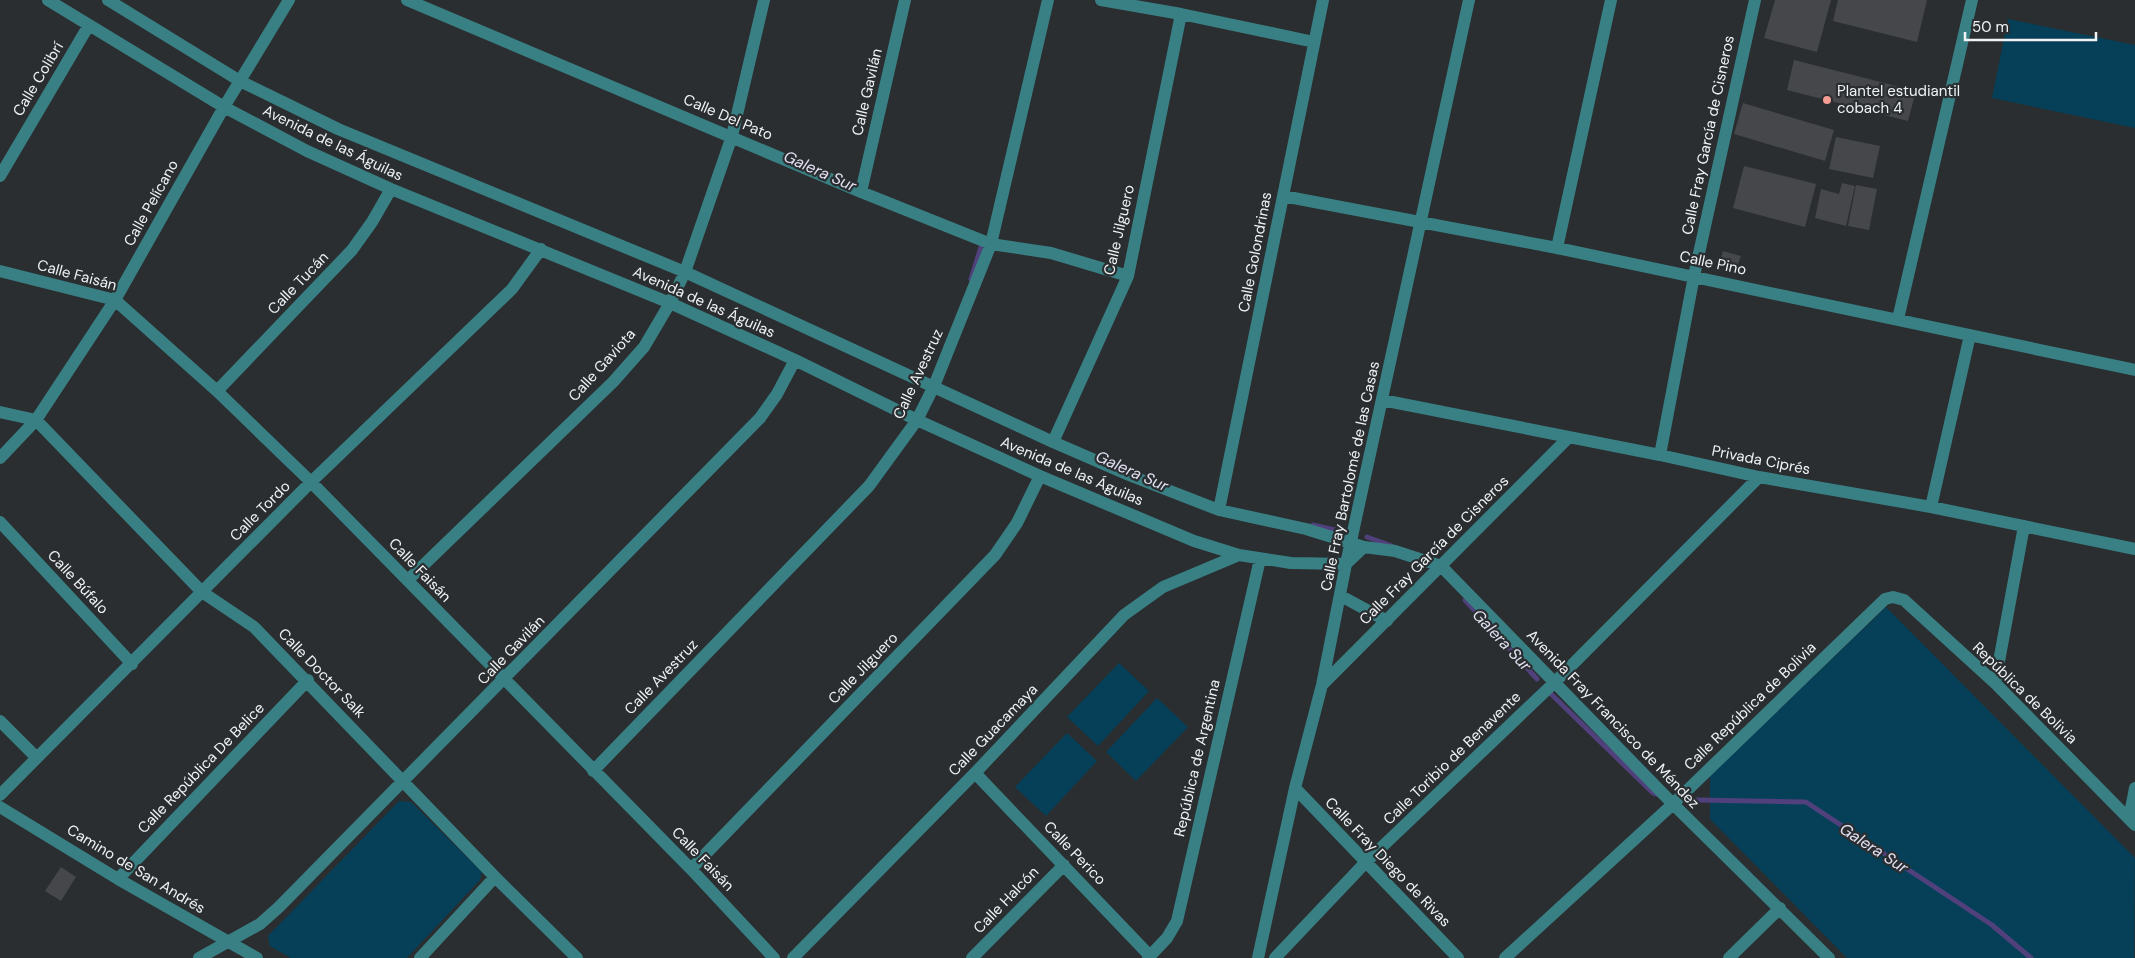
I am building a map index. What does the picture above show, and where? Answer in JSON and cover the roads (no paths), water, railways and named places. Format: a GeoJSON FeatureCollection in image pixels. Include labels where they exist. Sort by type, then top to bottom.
{"type":"FeatureCollection","features":[{"type":"Feature","properties":{"kind":"street","name":"Avenida de las Águilas"},"geometry":{"type":"LineString","coordinates":[[48,0],[224,107],[307,151],[391,189],[670,303],[1040,476],[1194,541],[1240,555],[1290,563],[1346,564]]}},
{"type":"Feature","properties":{"kind":"street","name":"Avenida de las Águilas"},"geometry":{"type":"LineString","coordinates":[[108,0],[240,81],[338,128],[685,272],[1053,442],[1129,475],[1219,510],[1306,530],[1351,543]]}},
{"type":"Feature","properties":{"kind":"street","name":"Calle Pelícano"},"geometry":{"type":"LineString","coordinates":[[0,458],[36,420],[115,300],[224,107],[289,0]]}},
{"type":"Feature","properties":{"kind":"street","name":"Calle Del Pato"},"geometry":{"type":"LineString","coordinates":[[407,0],[861,192],[991,244],[1050,254],[1128,276]]}},
{"type":"Feature","properties":{"kind":"street","name":"Calle Gaviota"},"geometry":{"type":"LineString","coordinates":[[408,580],[612,382],[644,347],[670,303],[685,272],[732,136],[764,0]]}},
{"type":"Feature","properties":{"kind":"street","name":"Calle Gavilán"},"geometry":{"type":"LineString","coordinates":[[861,192],[905,0]]}},
{"type":"Feature","properties":{"kind":"street","name":"Calle Avestruz"},"geometry":{"type":"LineString","coordinates":[[593,771],[869,486],[917,420],[934,386],[991,244],[1048,0]]}},
{"type":"Feature","properties":{"kind":"street"},"geometry":{"type":"LineString","coordinates":[[1100,0],[1181,14],[1314,42]]}},
{"type":"Feature","properties":{"kind":"street","name":"Calle Golondrinas"},"geometry":{"type":"LineString","coordinates":[[1219,510],[1323,0]]}},
{"type":"Feature","properties":{"kind":"street","name":"Calle Fray Bartolomé de las Casas"},"geometry":{"type":"LineString","coordinates":[[1258,958],[1295,788],[1322,685],[1346,564],[1469,0]]}},
{"type":"Feature","properties":{"kind":"street"},"geometry":{"type":"LineString","coordinates":[[1557,248],[1610,0]]}},
{"type":"Feature","properties":{"kind":"street","name":"Calle Fray García de Cisneros"},"geometry":{"type":"LineString","coordinates":[[1660,455],[1694,276],[1754,0]]}},
{"type":"Feature","properties":{"kind":"street"},"geometry":{"type":"LineString","coordinates":[[1898,320],[1972,0]]}},
{"type":"Feature","properties":{"kind":"street","name":"Calle Jilguero"},"geometry":{"type":"LineString","coordinates":[[1053,442],[1128,276],[1181,14]]}},
{"type":"Feature","properties":{"kind":"street","name":"Calle Colibrí"},"geometry":{"type":"LineString","coordinates":[[0,176],[89,25]]}},
{"type":"Feature","properties":{"kind":"street","name":"Calle Tucán"},"geometry":{"type":"LineString","coordinates":[[217,391],[352,250],[372,222],[391,189]]}},
{"type":"Feature","properties":{"kind":"street","name":"Calle Pino"},"geometry":{"type":"LineString","coordinates":[[1283,196],[1557,248],[2135,370]]}},
{"type":"Feature","properties":{"kind":"street","name":"Calle Tordo"},"geometry":{"type":"LineString","coordinates":[[0,795],[311,482],[512,289],[541,250]]}},
{"type":"Feature","properties":{"kind":"street","name":"Calle Faisán"},"geometry":{"type":"LineString","coordinates":[[0,271],[115,300],[217,391],[311,482],[593,771],[691,868],[774,958]]}},
{"type":"Feature","properties":{"kind":"street"},"geometry":{"type":"LineString","coordinates":[[1931,507],[1970,335]]}},
{"type":"Feature","properties":{"kind":"street","name":"Calle Gavilán"},"geometry":{"type":"LineString","coordinates":[[199,958],[260,924],[404,783],[760,418],[777,394],[795,360]]}},
{"type":"Feature","properties":{"kind":"street","name":"Privada Ciprés"},"geometry":{"type":"LineString","coordinates":[[1382,400],[1660,455],[1759,477],[1931,507],[2135,549]]}},
{"type":"Feature","properties":{"kind":"street"},"geometry":{"type":"LineString","coordinates":[[0,412],[36,420]]}},
{"type":"Feature","properties":{"kind":"street","name":"Calle Doctor Salk"},"geometry":{"type":"LineString","coordinates":[[36,420],[202,592],[254,627],[308,680],[495,878],[577,958]]}},
{"type":"Feature","properties":{"kind":"street","name":"Calle Fray García de Cisneros"},"geometry":{"type":"LineString","coordinates":[[1322,685],[1569,437]]}},
{"type":"Feature","properties":{"kind":"street","name":"Calle Jilguero"},"geometry":{"type":"LineString","coordinates":[[691,868],[995,555],[1017,523],[1040,476]]}},
{"type":"Feature","properties":{"kind":"street","name":"Calle Toribio de Benavente"},"geometry":{"type":"LineString","coordinates":[[1275,958],[1365,863],[1554,682],[1759,477]]}},
{"type":"Feature","properties":{"kind":"street","name":"Calle Búfalo"},"geometry":{"type":"LineString","coordinates":[[0,522],[132,664]]}},
{"type":"Feature","properties":{"kind":"street"},"geometry":{"type":"LineString","coordinates":[[1994,683],[2024,526]]}},
{"type":"Feature","properties":{"kind":"street","name":"Avenida Fray Francisco de Méndez"},"geometry":{"type":"LineString","coordinates":[[1351,543],[1364,547],[1396,551],[1441,566],[1673,804],[1829,958]]}},
{"type":"Feature","properties":{"kind":"street"},"geometry":{"type":"LineString","coordinates":[[1346,564],[1364,547]]}},
{"type":"Feature","properties":{"kind":"street","name":"Calle Guacamaya"},"geometry":{"type":"LineString","coordinates":[[792,958],[975,773],[1124,615],[1163,587],[1240,555]]}},
{"type":"Feature","properties":{"kind":"street","name":"República de Argentina"},"geometry":{"type":"LineString","coordinates":[[1149,957],[1167,938],[1177,920],[1260,559]]}},
{"type":"Feature","properties":{"kind":"street"},"geometry":{"type":"LineString","coordinates":[[1341,596],[1387,621]]}},
{"type":"Feature","properties":{"kind":"street","name":"República de Bolivia"},"geometry":{"type":"LineString","coordinates":[[1884,599],[1893,597],[1904,600],[1994,683],[2132,822]]}},
{"type":"Feature","properties":{"kind":"street","name":"Calle República de Bolivia"},"geometry":{"type":"LineString","coordinates":[[1505,958],[1673,804],[1884,599]]}},
{"type":"Feature","properties":{"kind":"street","name":"Calle República De Belice"},"geometry":{"type":"LineString","coordinates":[[118,879],[308,680]]}},
{"type":"Feature","properties":{"kind":"street"},"geometry":{"type":"LineString","coordinates":[[0,721],[37,758]]}},
{"type":"Feature","properties":{"kind":"street","name":"Calle Perico"},"geometry":{"type":"LineString","coordinates":[[975,773],[1149,957]]}},
{"type":"Feature","properties":{"kind":"street","name":"Calle Fray Diego de Rivas"},"geometry":{"type":"LineString","coordinates":[[1295,788],[1458,958]]}},
{"type":"Feature","properties":{"kind":"street"},"geometry":{"type":"LineString","coordinates":[[2132,822],[2135,788]]}},
{"type":"Feature","properties":{"kind":"street","name":"Camino de San Andrés"},"geometry":{"type":"LineString","coordinates":[[0,807],[118,879],[257,958]]}},
{"type":"Feature","properties":{"kind":"street","name":"Calle Halcón"},"geometry":{"type":"LineString","coordinates":[[972,958],[1064,865]]}},
{"type":"Feature","properties":{"kind":"street"},"geometry":{"type":"LineString","coordinates":[[420,958],[495,878]]}},
{"type":"Feature","properties":{"kind":"street"},"geometry":{"type":"LineString","coordinates":[[1729,958],[1780,908]]}},
{"type":"Feature","properties":{"kind":"waterway","name":"Galera Sur"},"geometry":{"type":"LineString","coordinates":[[971,279],[982,244],[980,243]]}},
{"type":"Feature","properties":{"kind":"waterway","name":"Galera Sur"},"geometry":{"type":"LineString","coordinates":[[1313,525],[1339,531]]}},
{"type":"Feature","properties":{"kind":"waterway","name":"Galera Sur"},"geometry":{"type":"LineString","coordinates":[[1367,537],[1392,546]]}},
{"type":"Feature","properties":{"kind":"waterway","name":"Galera Sur"},"geometry":{"type":"LineString","coordinates":[[1465,600],[1537,679]]}},
{"type":"Feature","properties":{"kind":"waterway","name":"Galera Sur"},"geometry":{"type":"LineString","coordinates":[[1549,692],[1653,793],[1660,795]]}},
{"type":"Feature","properties":{"kind":"waterway","name":"Galera Sur"},"geometry":{"type":"LineString","coordinates":[[1697,800],[1806,802],[1992,925],[2031,958]]}},
{"type":"Feature","properties":{"kind":"place","name":"Plantel estudiantil cobach 4"},"geometry":{"type":"Point","coordinates":[1827,100]}}]}
